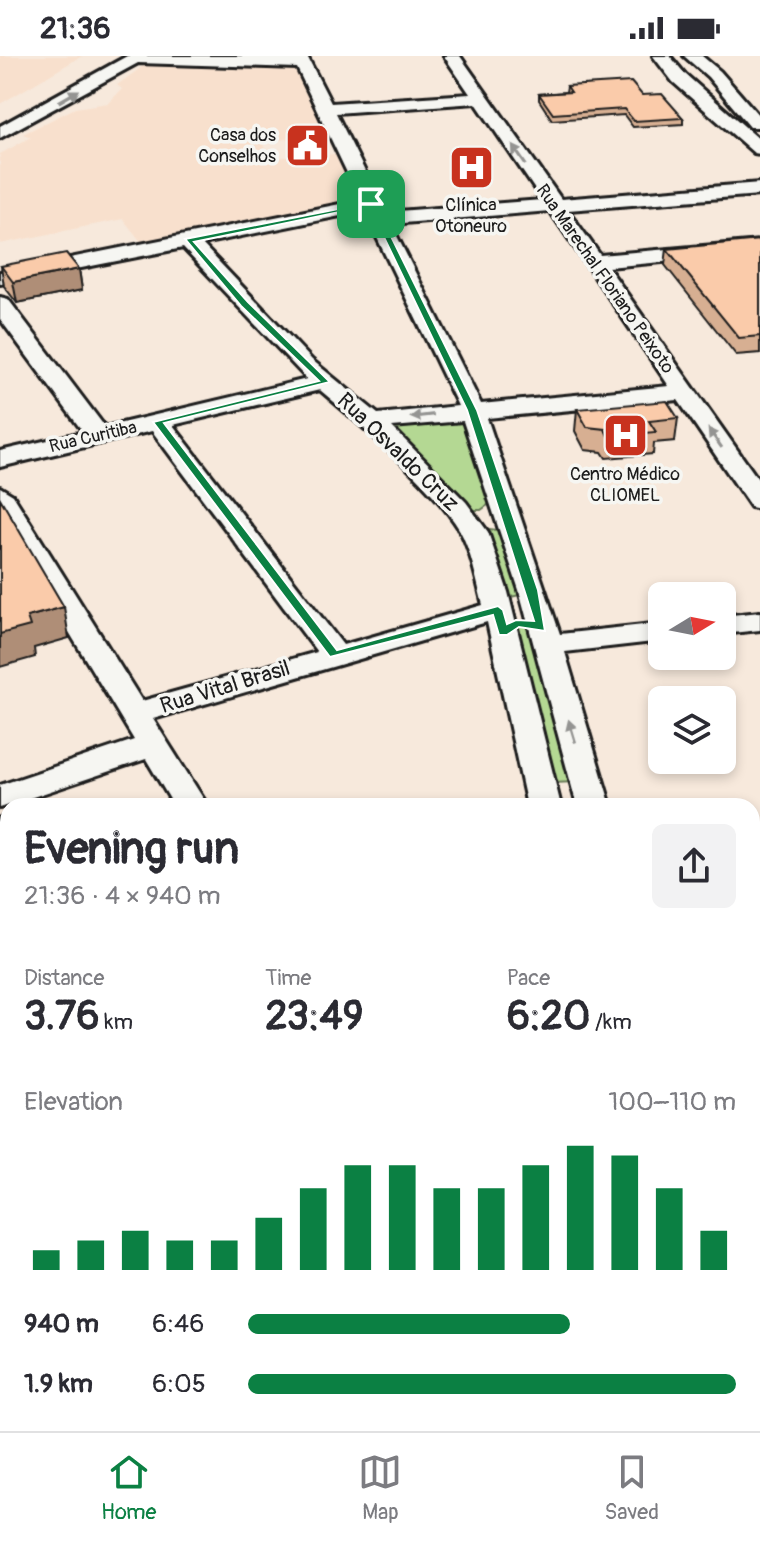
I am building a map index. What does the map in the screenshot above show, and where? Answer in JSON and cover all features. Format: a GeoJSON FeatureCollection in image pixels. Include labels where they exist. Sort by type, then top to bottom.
{"type":"FeatureCollection","features":[{"type":"Feature","properties":{"kind":"street"},"geometry":{"type":"LineString","coordinates":[[0,112],[101,56]]}},
{"type":"Feature","properties":{"kind":"street","name":"Rua Marechal Floriano Peixoto"},"geometry":{"type":"LineString","coordinates":[[452,56],[760,501]]}},
{"type":"Feature","properties":{"kind":"street"},"geometry":{"type":"LineString","coordinates":[[0,133],[137,57],[300,60],[472,410],[533,590],[592,798]]}},
{"type":"Feature","properties":{"kind":"street"},"geometry":{"type":"LineString","coordinates":[[664,61],[686,73],[701,72],[702,67],[694,57]]}},
{"type":"Feature","properties":{"kind":"street"},"geometry":{"type":"LineString","coordinates":[[694,57],[760,127]]}},
{"type":"Feature","properties":{"kind":"street"},"geometry":{"type":"LineString","coordinates":[[664,61],[760,149]]}},
{"type":"Feature","properties":{"kind":"street"},"geometry":{"type":"LineString","coordinates":[[725,87],[701,80],[690,83],[699,111],[760,176]]}},
{"type":"Feature","properties":{"kind":"street"},"geometry":{"type":"LineString","coordinates":[[325,109],[481,98]]}},
{"type":"Feature","properties":{"kind":"street"},"geometry":{"type":"LineString","coordinates":[[0,112],[19,112],[24,121]]}},
{"type":"Feature","properties":{"kind":"street"},"geometry":{"type":"LineString","coordinates":[[0,123],[24,121]]}},
{"type":"Feature","properties":{"kind":"street"},"geometry":{"type":"LineString","coordinates":[[0,278],[188,241],[374,211],[553,206],[760,189]]}},
{"type":"Feature","properties":{"kind":"street","name":"Rua Osvaldo Cruz"},"geometry":{"type":"LineString","coordinates":[[188,241],[244,304],[373,422],[457,508],[474,532],[498,611],[543,798]]}},
{"type":"Feature","properties":{"kind":"street"},"geometry":{"type":"LineString","coordinates":[[592,262],[760,247]]}},
{"type":"Feature","properties":{"kind":"street"},"geometry":{"type":"LineString","coordinates":[[0,304],[98,435]]}},
{"type":"Feature","properties":{"kind":"street","name":"Rua Curitiba"},"geometry":{"type":"LineString","coordinates":[[0,459],[326,382]]}},
{"type":"Feature","properties":{"kind":"street"},"geometry":{"type":"LineString","coordinates":[[373,422],[472,410],[683,392]]}},
{"type":"Feature","properties":{"kind":"street"},"geometry":{"type":"LineString","coordinates":[[158,422],[334,654]]}},
{"type":"Feature","properties":{"kind":"street"},"geometry":{"type":"LineString","coordinates":[[0,495],[137,713],[186,798]]}},
{"type":"Feature","properties":{"kind":"street"},"geometry":{"type":"LineString","coordinates":[[457,508],[481,514],[494,512],[506,515]]}},
{"type":"Feature","properties":{"kind":"street"},"geometry":{"type":"LineString","coordinates":[[474,532],[492,526],[506,515]]}},
{"type":"Feature","properties":{"kind":"street"},"geometry":{"type":"LineString","coordinates":[[498,611],[507,601],[519,602],[530,598],[533,590]]}},
{"type":"Feature","properties":{"kind":"street","name":"Rua Vital Brasil"},"geometry":{"type":"LineString","coordinates":[[137,713],[334,654],[498,611],[516,623],[527,623],[544,637],[648,633]]}},
{"type":"Feature","properties":{"kind":"street"},"geometry":{"type":"LineString","coordinates":[[736,624],[760,621]]}},
{"type":"Feature","properties":{"kind":"street","name":"Rua Vital Brasil"},"geometry":{"type":"LineString","coordinates":[[0,797],[155,744]]}},
{"type":"Feature","properties":{"kind":"street"},"geometry":{"type":"LineString","coordinates":[[535,771],[551,785],[571,786],[581,779],[583,767]]}},
{"type":"Feature","properties":{"kind":"street"},"geometry":{"type":"LineString","coordinates":[[556,798],[577,794],[583,798]]}},
{"type":"Feature","properties":{"kind":"shaded area"},"geometry":{"type":"Polygon","coordinates":[[[0,56],[82,56],[0,104],[0,56]]]}},
{"type":"Feature","properties":{"kind":"shaded area"},"geometry":{"type":"Polygon","coordinates":[[[149,62],[296,65],[327,132],[262,143],[270,158],[338,154],[354,196],[343,203],[142,243],[123,219],[0,244],[0,154],[31,137],[23,134],[75,108],[108,103],[122,89],[117,85],[149,62]]]}},
{"type":"Feature","properties":{"kind":"green space"},"geometry":{"type":"Polygon","coordinates":[[[468,417],[492,502],[481,510],[471,510],[391,427],[468,417]]]}},
{"type":"Feature","properties":{"kind":"green space"},"geometry":{"type":"Polygon","coordinates":[[[484,531],[505,531],[524,594],[506,598],[484,531]]]}},
{"type":"Feature","properties":{"kind":"green space"},"geometry":{"type":"Polygon","coordinates":[[[531,622],[575,782],[552,783],[515,623],[531,622]]]}},
{"type":"Feature","properties":{"kind":"building"},"geometry":{"type":"Polygon","coordinates":[[[631,82],[642,95],[662,94],[683,118],[634,121],[624,109],[553,114],[539,94],[571,92],[567,86],[631,82]]]}},
{"type":"Feature","properties":{"kind":"building"},"geometry":{"type":"Polygon","coordinates":[[[760,240],[760,336],[739,338],[667,249],[760,240]]]}},
{"type":"Feature","properties":{"kind":"building"},"geometry":{"type":"Polygon","coordinates":[[[66,253],[79,269],[13,282],[1,266],[66,253]]]}},
{"type":"Feature","properties":{"kind":"building"},"geometry":{"type":"Polygon","coordinates":[[[667,401],[678,418],[649,421],[656,432],[608,436],[605,429],[587,427],[577,409],[667,401]]]}},
{"type":"Feature","properties":{"kind":"building"},"geometry":{"type":"Polygon","coordinates":[[[0,498],[64,607],[27,617],[30,626],[0,634],[0,498]]]}},
{"type":"Feature","properties":{"kind":"place","name":"Casa dos Conselhos"},"geometry":{"type":"Point","coordinates":[307,145]}},
{"type":"Feature","properties":{"kind":"place","name":"Clínica Otoneuro"},"geometry":{"type":"Point","coordinates":[471,167]}},
{"type":"Feature","properties":{"kind":"place","name":"Centro Médico CLIOMEL"},"geometry":{"type":"Point","coordinates":[625,436]}},
{"type":"Feature","properties":{"kind":"route"},"geometry":{"type":"LineString","coordinates":[[371,204],[472,410],[533,590],[541,628],[516,623],[503,632],[498,610],[334,654],[158,422],[326,382],[304,365],[244,304],[188,241],[371,204]]}}]}
